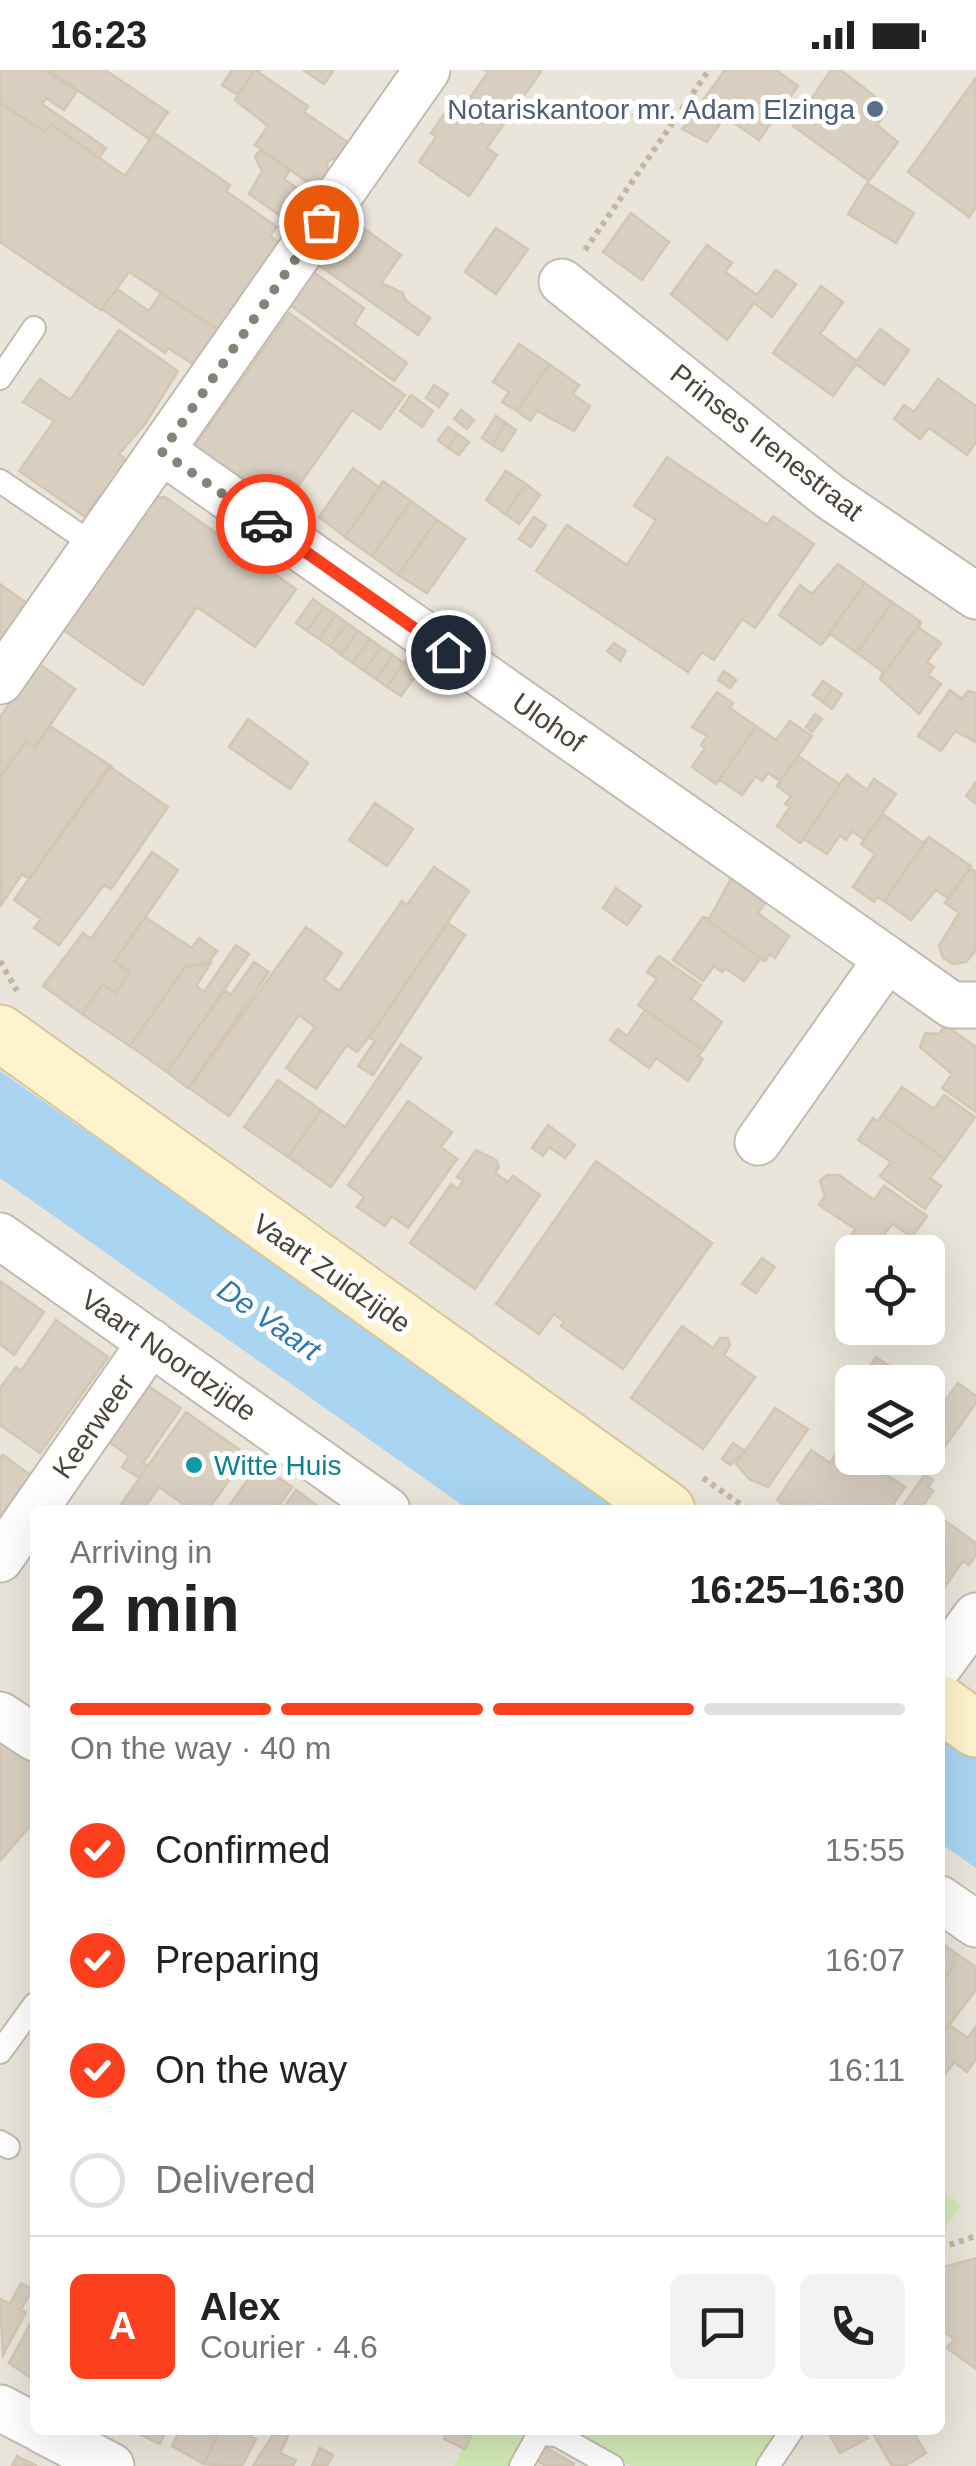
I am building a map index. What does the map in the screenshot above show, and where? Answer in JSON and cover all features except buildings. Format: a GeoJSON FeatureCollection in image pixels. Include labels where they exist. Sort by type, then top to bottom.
{"type":"FeatureCollection","features":[{"type":"Feature","properties":{"kind":"main road","name":"Vaart Zuidzijde"},"geometry":{"type":"LineString","coordinates":[[0,1033],[660,1505]]}},
{"type":"Feature","properties":{"kind":"main road"},"geometry":{"type":"LineString","coordinates":[[945,1707],[976,1729]]}},
{"type":"Feature","properties":{"kind":"street"},"geometry":{"type":"LineString","coordinates":[[0,681],[427,70]]}},
{"type":"Feature","properties":{"kind":"street","name":"Prinses Irenestraat"},"geometry":{"type":"LineString","coordinates":[[562,282],[829,496],[976,596]]}},
{"type":"Feature","properties":{"kind":"street","name":"Ulohof"},"geometry":{"type":"LineString","coordinates":[[162,452],[952,1005],[976,1005]]}},
{"type":"Feature","properties":{"kind":"street"},"geometry":{"type":"LineString","coordinates":[[758,1142],[887,959]]}},
{"type":"Feature","properties":{"kind":"street","name":"Vaart Noordzijde"},"geometry":{"type":"LineString","coordinates":[[0,1236],[380,1505]]}},
{"type":"Feature","properties":{"kind":"street","name":"Keerweer"},"geometry":{"type":"LineString","coordinates":[[38,1505],[151,1342]]}},
{"type":"Feature","properties":{"kind":"street","name":"Keerweer"},"geometry":{"type":"LineString","coordinates":[[0,1559],[30,1516]]}},
{"type":"Feature","properties":{"kind":"street"},"geometry":{"type":"LineString","coordinates":[[945,1658],[976,1616]]}},
{"type":"Feature","properties":{"kind":"street"},"geometry":{"type":"LineString","coordinates":[[0,1715],[30,1735]]}},
{"type":"Feature","properties":{"kind":"street"},"geometry":{"type":"LineString","coordinates":[[945,1903],[976,1924]]}},
{"type":"Feature","properties":{"kind":"street"},"geometry":{"type":"LineString","coordinates":[[0,2408],[30,2423]]}},
{"type":"Feature","properties":{"kind":"street"},"geometry":{"type":"LineString","coordinates":[[52,2435],[111,2466]]}},
{"type":"Feature","properties":{"kind":"lane"},"geometry":{"type":"LineString","coordinates":[[0,378],[34,328]]}},
{"type":"Feature","properties":{"kind":"lane"},"geometry":{"type":"LineString","coordinates":[[0,481],[94,545]]}},
{"type":"Feature","properties":{"kind":"lane"},"geometry":{"type":"LineString","coordinates":[[0,2052],[30,2011]]}},
{"type":"Feature","properties":{"kind":"lane"},"geometry":{"type":"LineString","coordinates":[[521,2466],[538,2435]]}},
{"type":"Feature","properties":{"kind":"lane"},"geometry":{"type":"LineString","coordinates":[[557,2435],[612,2466]]}},
{"type":"Feature","properties":{"kind":"lane"},"geometry":{"type":"LineString","coordinates":[[768,2466],[789,2435]]}},
{"type":"Feature","properties":{"kind":"path"},"geometry":{"type":"LineString","coordinates":[[562,282],[709,70]]}},
{"type":"Feature","properties":{"kind":"path"},"geometry":{"type":"LineString","coordinates":[[945,2246],[976,2236]]}},
{"type":"Feature","properties":{"kind":"shaded area"},"geometry":{"type":"Polygon","coordinates":[[[0,70],[976,70],[976,2466],[0,2466],[0,70]]]}},
{"type":"Feature","properties":{"kind":"green space"},"geometry":{"type":"Polygon","coordinates":[[[945,2194],[961,2205],[945,2229],[945,2194]]]}},
{"type":"Feature","properties":{"kind":"green space"},"geometry":{"type":"Polygon","coordinates":[[[462,2435],[526,2435],[508,2466],[454,2466],[467,2438],[462,2435]]]}},
{"type":"Feature","properties":{"kind":"green space"},"geometry":{"type":"Polygon","coordinates":[[[579,2435],[777,2435],[755,2466],[631,2466],[579,2435]]]}},
{"type":"Feature","properties":{"kind":"water","name":"De Vaart"},"geometry":{"type":"Polygon","coordinates":[[[0,1071],[621,1505],[462,1505],[0,1178],[0,1071]]]}},
{"type":"Feature","properties":{"kind":"water"},"geometry":{"type":"Polygon","coordinates":[[[945,1732],[976,1754],[976,1868],[945,1846],[945,1732]]]}},
{"type":"Feature","properties":{"kind":"way so far"},"geometry":{"type":"LineString","coordinates":[[266,524],[162,452],[321,222]]}},
{"type":"Feature","properties":{"kind":"place","name":"Notariskantoor mr. Adam Elzinga"},"geometry":{"type":"Point","coordinates":[875,109]}},
{"type":"Feature","properties":{"kind":"place","name":"Witte Huis"},"geometry":{"type":"Point","coordinates":[194,1465]}},
{"type":"Feature","properties":{"kind":"route"},"geometry":{"type":"LineString","coordinates":[[266,524],[448,652]]}}]}
